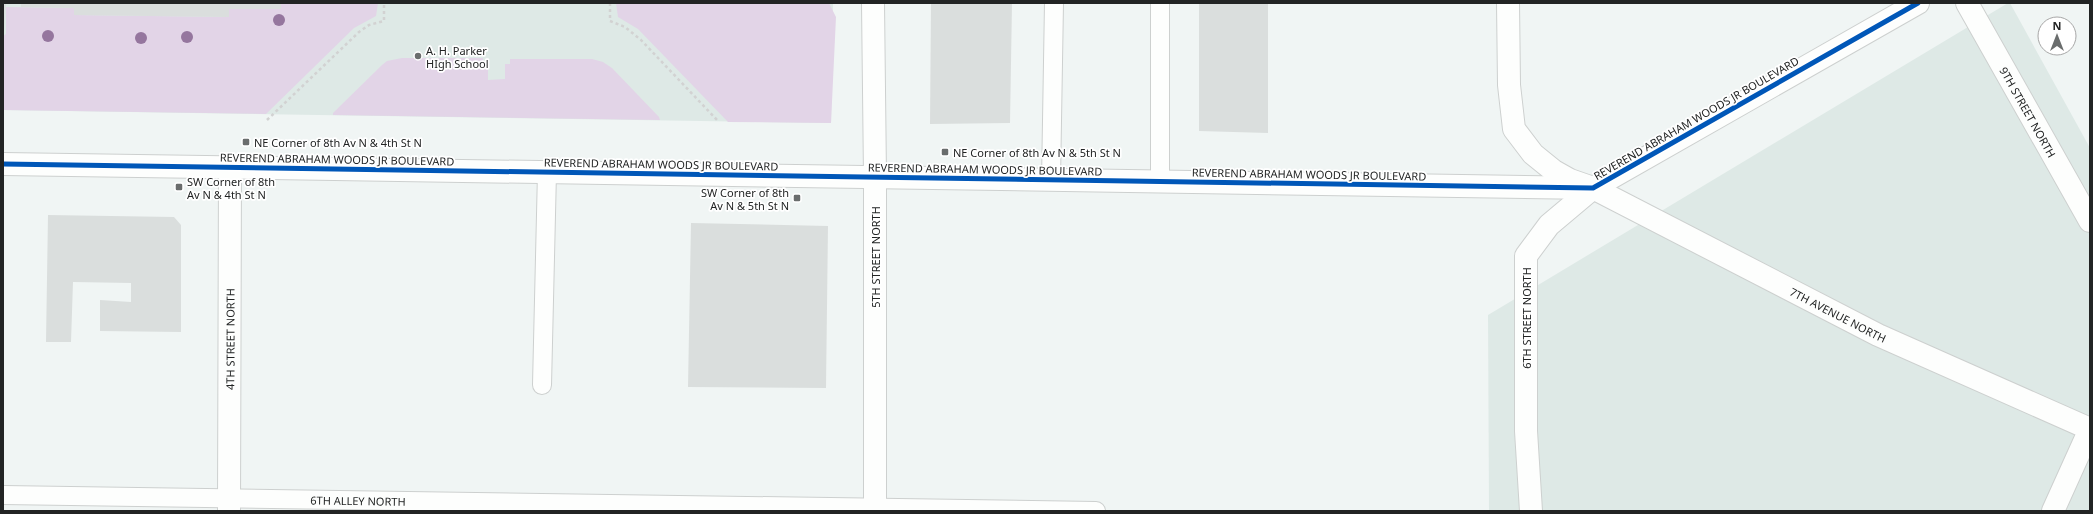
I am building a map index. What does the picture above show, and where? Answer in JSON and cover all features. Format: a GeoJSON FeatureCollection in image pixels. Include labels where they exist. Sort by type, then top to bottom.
{"type":"FeatureCollection","features":[{"type":"Feature","properties":{"kind":"main road","name":"5TH STREET NORTH"},"geometry":{"type":"LineString","coordinates":[[873,3],[875,177],[875,509]]}},
{"type":"Feature","properties":{"kind":"main road"},"geometry":{"type":"LineString","coordinates":[[1508,3],[1509,85],[1514,129],[1533,154],[1554,171],[1570,180],[1593,188]]}},
{"type":"Feature","properties":{"kind":"main road","name":"REVEREND ABRAHAM WOODS JR BOULEVARD"},"geometry":{"type":"LineString","coordinates":[[3,164],[1593,188],[1918,3]]}},
{"type":"Feature","properties":{"kind":"main road","name":"9TH STREET NORTH"},"geometry":{"type":"LineString","coordinates":[[1967,3],[2090,221]]}},
{"type":"Feature","properties":{"kind":"main road","name":"4TH STREET NORTH"},"geometry":{"type":"LineString","coordinates":[[229,505],[230,167]]}},
{"type":"Feature","properties":{"kind":"main road","name":"7TH AVENUE NORTH"},"geometry":{"type":"LineString","coordinates":[[1593,188],[1878,335],[2090,429]]}},
{"type":"Feature","properties":{"kind":"main road","name":"6TH STREET NORTH"},"geometry":{"type":"LineString","coordinates":[[1531,511],[1526,431],[1526,256],[1549,225],[1593,188]]}},
{"type":"Feature","properties":{"kind":"main road"},"geometry":{"type":"LineString","coordinates":[[2053,511],[2090,429]]}},
{"type":"Feature","properties":{"kind":"lane"},"geometry":{"type":"LineString","coordinates":[[1051,180],[1054,3]]}},
{"type":"Feature","properties":{"kind":"lane"},"geometry":{"type":"LineString","coordinates":[[1160,3],[1160,182]]}},
{"type":"Feature","properties":{"kind":"lane"},"geometry":{"type":"LineString","coordinates":[[542,385],[547,172]]}},
{"type":"Feature","properties":{"kind":"lane","name":"6TH ALLEY NORTH"},"geometry":{"type":"LineString","coordinates":[[3,496],[229,505],[1096,511]]}},
{"type":"Feature","properties":{"kind":"path"},"geometry":{"type":"LineString","coordinates":[[267,120],[359,32],[369,25],[384,21],[384,3]]}},
{"type":"Feature","properties":{"kind":"path"},"geometry":{"type":"LineString","coordinates":[[610,3],[610,21],[625,27],[641,40],[718,122]]}},
{"type":"Feature","properties":{"kind":"shaded area","name":"A. H. Parker HIgh School"},"geometry":{"type":"Polygon","coordinates":[[[3,3],[833,3],[831,123],[3,110],[3,3]]]}},
{"type":"Feature","properties":{"kind":"shaded area"},"geometry":{"type":"Polygon","coordinates":[[[281,3],[378,3],[376,16],[354,28],[266,114],[3,110],[3,36],[6,34],[6,7],[74,8],[74,15],[228,17],[229,9],[281,9],[281,3]]]}},
{"type":"Feature","properties":{"kind":"shaded area"},"geometry":{"type":"Polygon","coordinates":[[[616,3],[829,3],[836,17],[831,123],[728,122],[638,29],[618,17],[616,3]]]}},
{"type":"Feature","properties":{"kind":"shaded area"},"geometry":{"type":"Polygon","coordinates":[[[2010,3],[2037,52],[2037,56],[2039,56],[2090,148],[2090,511],[1489,511],[1488,315],[2010,3]]]}},
{"type":"Feature","properties":{"kind":"shaded area"},"geometry":{"type":"Polygon","coordinates":[[[402,58],[483,58],[483,63],[488,63],[488,80],[505,79],[505,64],[510,64],[510,59],[592,59],[603,62],[612,68],[659,117],[660,120],[333,115],[333,113],[382,65],[387,61],[402,58]]]}},
{"type":"Feature","properties":{"kind":"building"},"geometry":{"type":"Polygon","coordinates":[[[3,3],[6,3],[4,36],[3,36],[3,3]]]}},
{"type":"Feature","properties":{"kind":"building"},"geometry":{"type":"Polygon","coordinates":[[[21,3],[281,3],[281,9],[229,9],[229,17],[74,15],[74,8],[21,7],[21,3]]]}},
{"type":"Feature","properties":{"kind":"building"},"geometry":{"type":"Polygon","coordinates":[[[931,3],[1012,3],[1010,123],[930,124],[931,3]]]}},
{"type":"Feature","properties":{"kind":"building"},"geometry":{"type":"Polygon","coordinates":[[[1199,3],[1268,3],[1268,133],[1199,131],[1199,3]]]}},
{"type":"Feature","properties":{"kind":"building"},"geometry":{"type":"Polygon","coordinates":[[[48,215],[174,217],[181,225],[181,332],[100,331],[100,300],[131,302],[131,283],[73,282],[71,342],[46,342],[48,215]]]}},
{"type":"Feature","properties":{"kind":"building"},"geometry":{"type":"Polygon","coordinates":[[[691,223],[828,226],[826,388],[688,387],[691,223]]]}},
{"type":"Feature","properties":{"kind":"cycle path"},"geometry":{"type":"LineString","coordinates":[[3,164],[1593,188],[1918,3]]}},
{"type":"Feature","properties":{"kind":"place","name":"A. H. Parker HIgh School"},"geometry":{"type":"Point","coordinates":[418,56]}},
{"type":"Feature","properties":{"kind":"place","name":"NE Corner of 8th Av N & 4th St N"},"geometry":{"type":"Point","coordinates":[246,142]}},
{"type":"Feature","properties":{"kind":"place","name":"NE Corner of 8th Av N & 5th St N"},"geometry":{"type":"Point","coordinates":[945,152]}},
{"type":"Feature","properties":{"kind":"place","name":"SW Corner of 8th Av N & 4th St N"},"geometry":{"type":"Point","coordinates":[179,187]}},
{"type":"Feature","properties":{"kind":"place","name":"SW Corner of 8th Av N & 5th St N"},"geometry":{"type":"Point","coordinates":[797,198]}}]}
